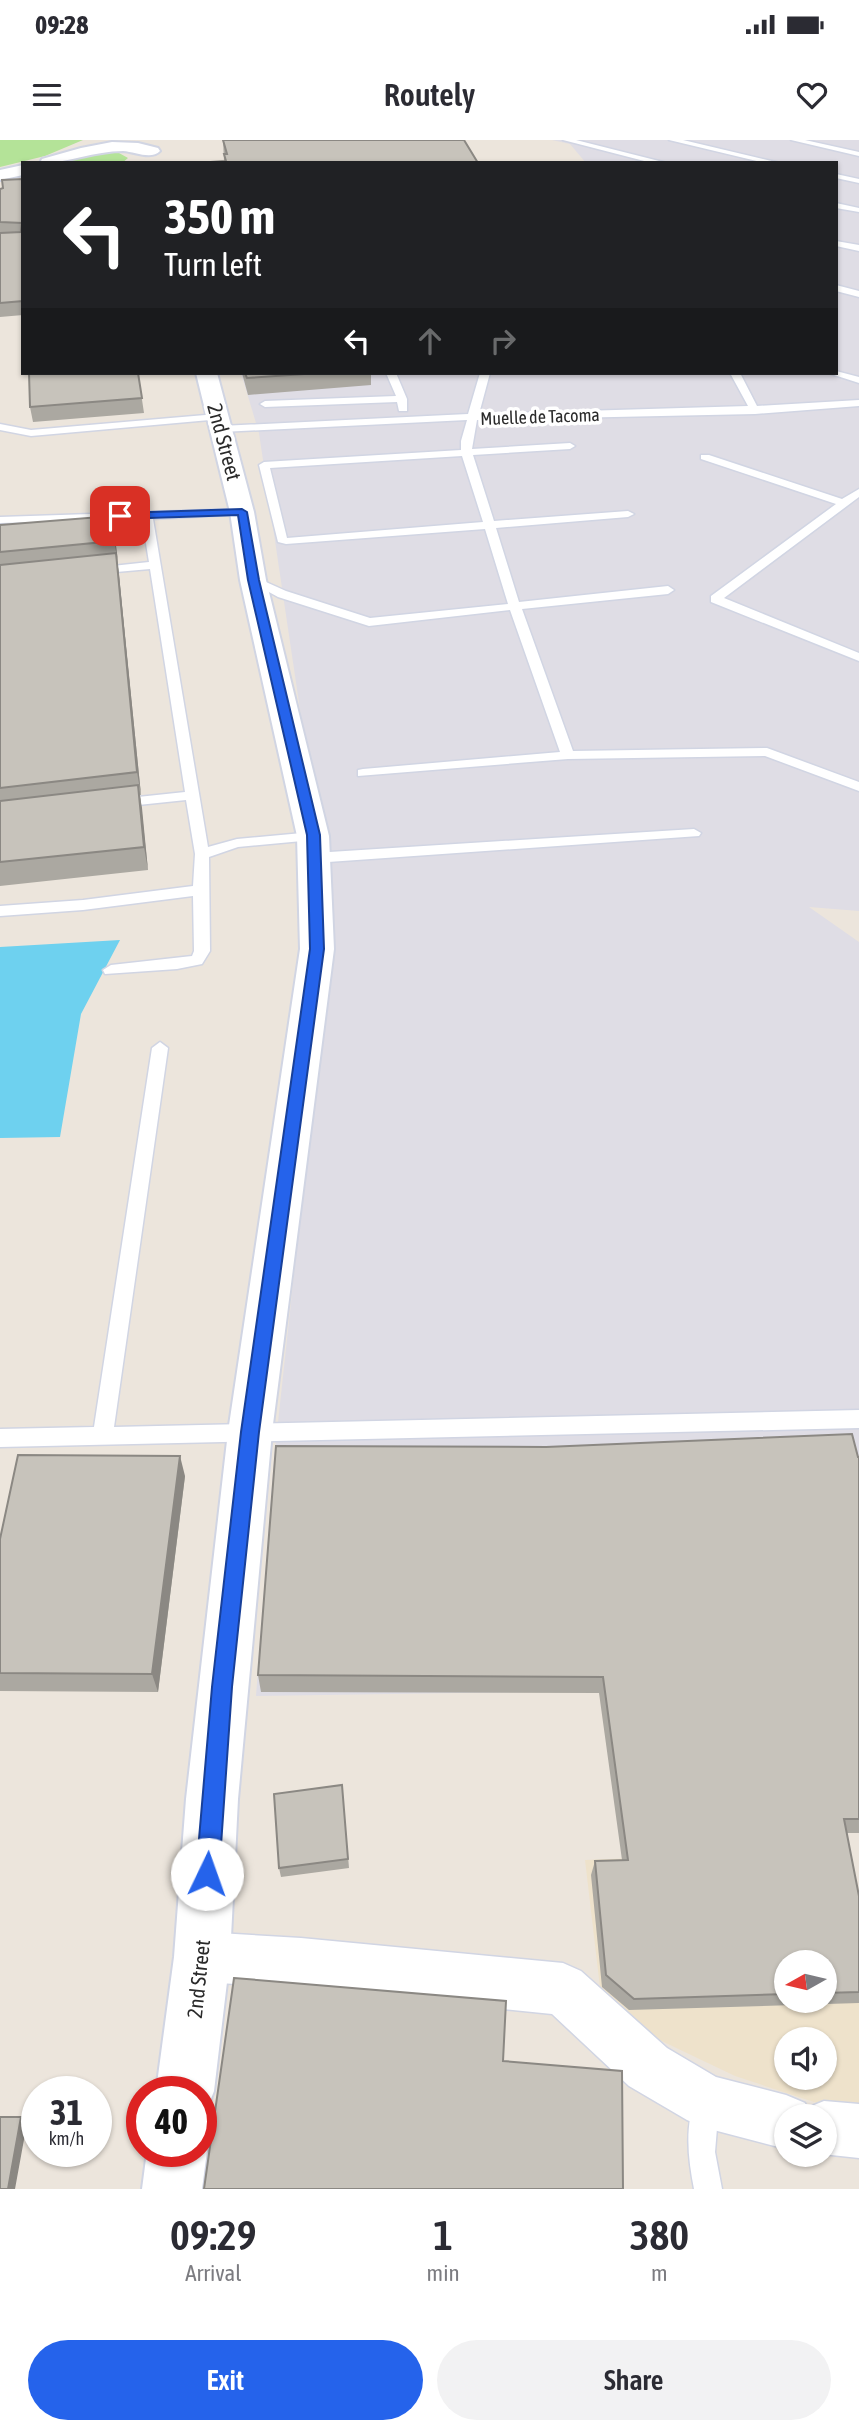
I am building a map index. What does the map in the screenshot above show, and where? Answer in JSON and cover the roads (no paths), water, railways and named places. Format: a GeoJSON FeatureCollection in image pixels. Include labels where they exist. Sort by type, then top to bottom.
{"type":"FeatureCollection","features":[{"type":"Feature","properties":{"kind":"street"},"geometry":{"type":"LineString","coordinates":[[54,161],[106,140]]}},
{"type":"Feature","properties":{"kind":"street"},"geometry":{"type":"LineString","coordinates":[[76,153],[121,146],[151,155]]}},
{"type":"Feature","properties":{"kind":"street"},"geometry":{"type":"LineString","coordinates":[[0,175],[21,170]]}},
{"type":"Feature","properties":{"kind":"street"},"geometry":{"type":"LineString","coordinates":[[0,182],[21,178]]}},
{"type":"Feature","properties":{"kind":"street","name":"2nd Street"},"geometry":{"type":"LineString","coordinates":[[187,2076],[202,1957],[222,1687],[250,1432],[317,949],[314,847],[253,580],[242,512],[207,375]]}},
{"type":"Feature","properties":{"kind":"street"},"geometry":{"type":"LineString","coordinates":[[202,1957],[301,1963],[563,1989],[648,2067],[706,2101],[774,2119]]}},
{"type":"Feature","properties":{"kind":"street"},"geometry":{"type":"LineString","coordinates":[[837,2129],[859,2131]]}},
{"type":"Feature","properties":{"kind":"street"},"geometry":{"type":"LineString","coordinates":[[172,2189],[175,2167]]}},
{"type":"Feature","properties":{"kind":"lane"},"geometry":{"type":"LineString","coordinates":[[567,140],[655,161]]}},
{"type":"Feature","properties":{"kind":"lane"},"geometry":{"type":"LineString","coordinates":[[673,140],[767,161]]}},
{"type":"Feature","properties":{"kind":"lane"},"geometry":{"type":"LineString","coordinates":[[795,140],[859,154]]}},
{"type":"Feature","properties":{"kind":"lane"},"geometry":{"type":"LineString","coordinates":[[838,176],[859,181]]}},
{"type":"Feature","properties":{"kind":"lane"},"geometry":{"type":"LineString","coordinates":[[838,205],[859,210]]}},
{"type":"Feature","properties":{"kind":"lane"},"geometry":{"type":"LineString","coordinates":[[838,243],[859,248]]}},
{"type":"Feature","properties":{"kind":"lane"},"geometry":{"type":"LineString","coordinates":[[838,289],[859,294]]}},
{"type":"Feature","properties":{"kind":"lane"},"geometry":{"type":"LineString","coordinates":[[838,374],[859,380]]}},
{"type":"Feature","properties":{"kind":"lane"},"geometry":{"type":"LineString","coordinates":[[392,375],[402,399],[404,420]]}},
{"type":"Feature","properties":{"kind":"lane"},"geometry":{"type":"LineString","coordinates":[[485,375],[466,441],[467,454],[515,607],[568,755]]}},
{"type":"Feature","properties":{"kind":"lane"},"geometry":{"type":"LineString","coordinates":[[737,375],[755,411]]}},
{"type":"Feature","properties":{"kind":"lane"},"geometry":{"type":"LineString","coordinates":[[265,404],[402,399]]}},
{"type":"Feature","properties":{"kind":"lane","name":"Muelle de Tacoma"},"geometry":{"type":"LineString","coordinates":[[0,426],[31,433],[219,423],[755,411],[859,403]]}},
{"type":"Feature","properties":{"kind":"lane"},"geometry":{"type":"LineString","coordinates":[[570,446],[264,465],[282,540],[286,541],[628,514]]}},
{"type":"Feature","properties":{"kind":"lane"},"geometry":{"type":"LineString","coordinates":[[705,457],[843,503]]}},
{"type":"Feature","properties":{"kind":"lane"},"geometry":{"type":"LineString","coordinates":[[859,492],[715,599],[859,657]]}},
{"type":"Feature","properties":{"kind":"lane"},"geometry":{"type":"LineString","coordinates":[[0,520],[242,512]]}},
{"type":"Feature","properties":{"kind":"lane"},"geometry":{"type":"LineString","coordinates":[[111,970],[188,963],[197,960],[202,951],[202,854],[147,517]]}},
{"type":"Feature","properties":{"kind":"lane"},"geometry":{"type":"LineString","coordinates":[[77,572],[154,565]]}},
{"type":"Feature","properties":{"kind":"lane"},"geometry":{"type":"LineString","coordinates":[[253,580],[282,594],[369,622],[667,590]]}},
{"type":"Feature","properties":{"kind":"lane"},"geometry":{"type":"LineString","coordinates":[[363,773],[568,755],[767,752],[859,787]]}},
{"type":"Feature","properties":{"kind":"lane"},"geometry":{"type":"LineString","coordinates":[[110,804],[192,794]]}},
{"type":"Feature","properties":{"kind":"lane"},"geometry":{"type":"LineString","coordinates":[[202,854],[237,843],[314,847],[694,833]]}},
{"type":"Feature","properties":{"kind":"lane"},"geometry":{"type":"LineString","coordinates":[[0,911],[83,905],[200,890]]}},
{"type":"Feature","properties":{"kind":"lane"},"geometry":{"type":"LineString","coordinates":[[103,1436],[160,1048]]}},
{"type":"Feature","properties":{"kind":"lane"},"geometry":{"type":"LineString","coordinates":[[0,1438],[859,1419]]}},
{"type":"Feature","properties":{"kind":"lane"},"geometry":{"type":"LineString","coordinates":[[706,2101],[701,2152],[708,2189]]}},
{"type":"Feature","properties":{"kind":"water"},"geometry":{"type":"Polygon","coordinates":[[[120,940],[81,1014],[60,1137],[0,1138],[0,947],[120,940]]]}}]}
